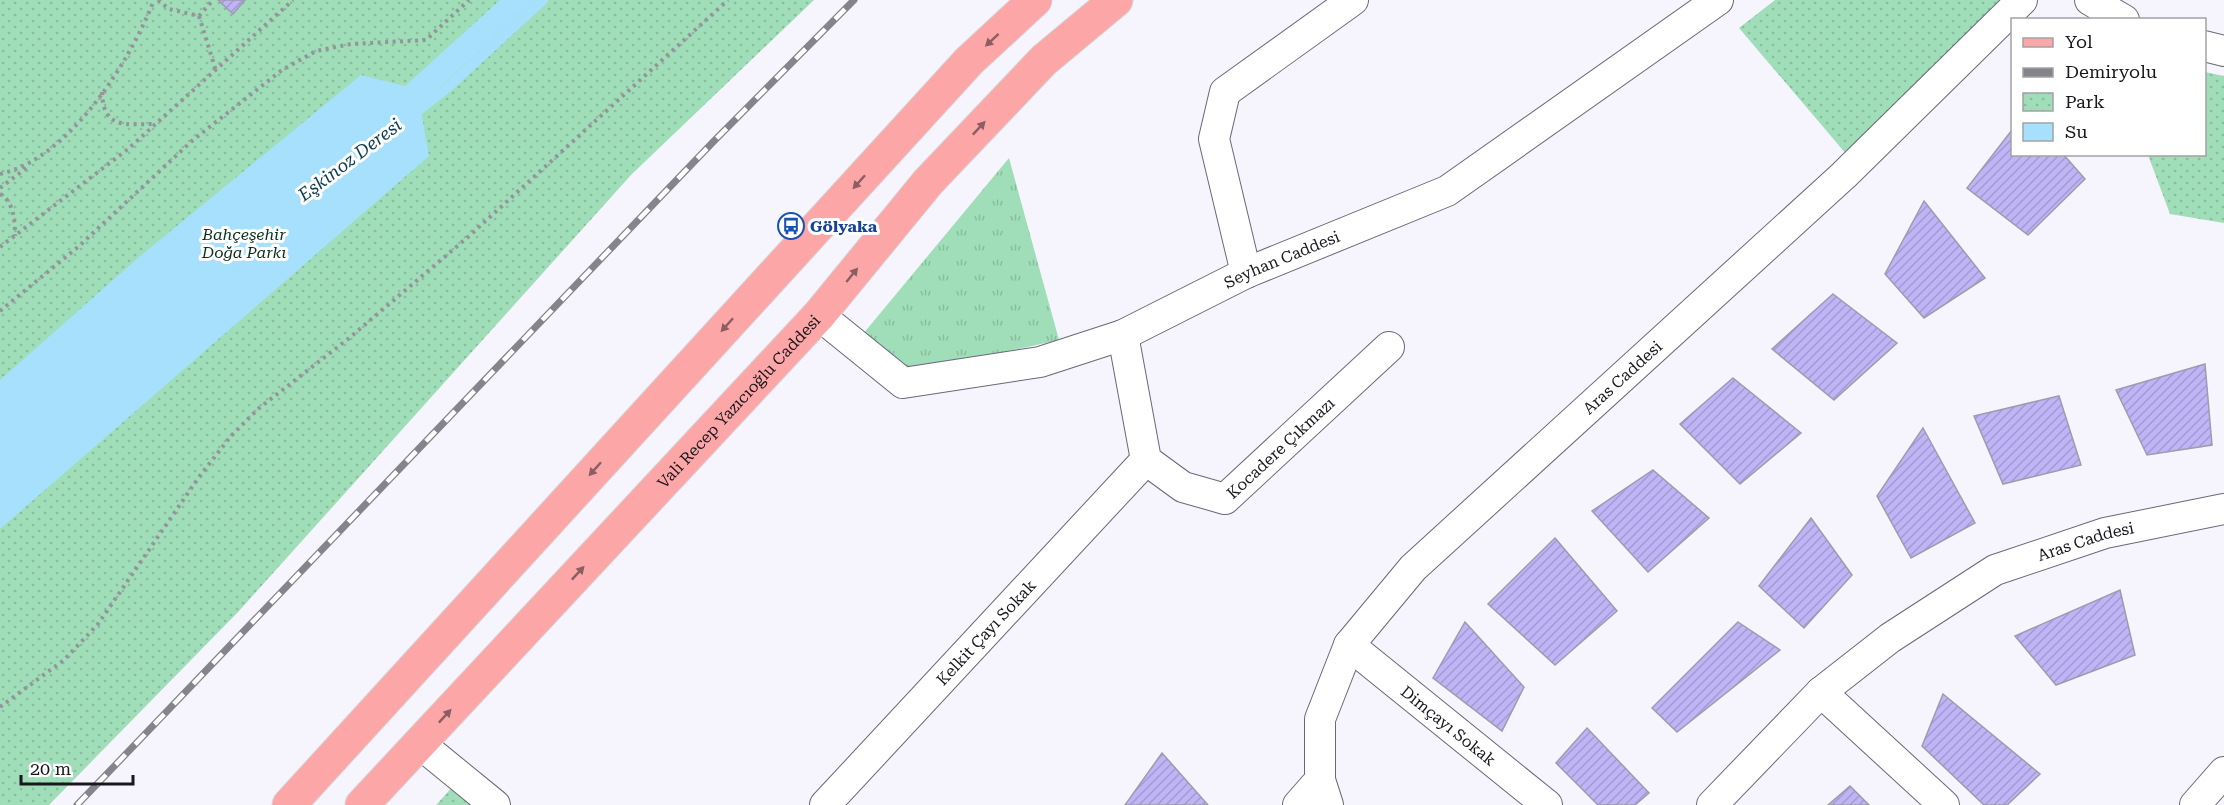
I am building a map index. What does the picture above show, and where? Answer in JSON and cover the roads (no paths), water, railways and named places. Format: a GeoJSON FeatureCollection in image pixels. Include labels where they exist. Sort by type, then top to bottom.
{"type":"FeatureCollection","features":[{"type":"Feature","properties":{"kind":"main road"},"geometry":{"type":"LineString","coordinates":[[289,805],[969,62],[1035,0]]}},
{"type":"Feature","properties":{"kind":"main road","name":"Vali Recep Yazıcıoğlu Caddesi"},"geometry":{"type":"LineString","coordinates":[[362,805],[819,315],[928,182],[1044,60],[1116,0]]}},
{"type":"Feature","properties":{"kind":"street"},"geometry":{"type":"LineString","coordinates":[[1246,273],[1214,139],[1225,92],[1353,0]]}},
{"type":"Feature","properties":{"kind":"street","name":"Seyhan Caddesi"},"geometry":{"type":"LineString","coordinates":[[819,315],[903,383],[1040,362],[1123,335],[1246,273],[1447,191],[1718,0]]}},
{"type":"Feature","properties":{"kind":"street","name":"Aras Caddesi"},"geometry":{"type":"LineString","coordinates":[[1324,792],[1320,719],[1349,645],[1413,568],[1844,175],[2022,0]]}},
{"type":"Feature","properties":{"kind":"street"},"geometry":{"type":"LineString","coordinates":[[2090,0],[2121,18]]}},
{"type":"Feature","properties":{"kind":"street"},"geometry":{"type":"LineString","coordinates":[[2206,46],[2224,51]]}},
{"type":"Feature","properties":{"kind":"street"},"geometry":{"type":"LineString","coordinates":[[1123,335],[1146,460]]}},
{"type":"Feature","properties":{"kind":"street","name":"Kocadere Çıkmazı"},"geometry":{"type":"LineString","coordinates":[[1146,460],[1183,487],[1225,499],[1389,347]]}},
{"type":"Feature","properties":{"kind":"street","name":"Kelkit Çayı Sokak"},"geometry":{"type":"LineString","coordinates":[[825,805],[1146,460]]}},
{"type":"Feature","properties":{"kind":"street","name":"Aras Caddesi"},"geometry":{"type":"LineString","coordinates":[[1712,805],[1821,692],[1890,638],[1995,570],[2105,533],[2224,508]]}},
{"type":"Feature","properties":{"kind":"street","name":"Dimçayı Sokak"},"geometry":{"type":"LineString","coordinates":[[1349,645],[1547,805]]}},
{"type":"Feature","properties":{"kind":"street"},"geometry":{"type":"LineString","coordinates":[[1821,692],[1944,805]]}},
{"type":"Feature","properties":{"kind":"street"},"geometry":{"type":"LineString","coordinates":[[419,743],[495,805]]}},
{"type":"Feature","properties":{"kind":"street"},"geometry":{"type":"LineString","coordinates":[[2195,805],[2224,771]]}},
{"type":"Feature","properties":{"kind":"street"},"geometry":{"type":"LineString","coordinates":[[1298,805],[1324,792]]}},
{"type":"Feature","properties":{"kind":"water"},"geometry":{"type":"Polygon","coordinates":[[[500,0],[536,0],[420,105],[429,156],[0,529],[0,380],[139,257],[361,75],[405,86],[500,0]]]}},
{"type":"Feature","properties":{"kind":"waterway","name":"Eşkinoz Deresi"},"geometry":{"type":"LineString","coordinates":[[410,117],[447,88],[543,0]]}},
{"type":"Feature","properties":{"kind":"railway"},"geometry":{"type":"LineString","coordinates":[[77,805],[714,141],[854,0]]}},
{"type":"Feature","properties":{"kind":"place","name":"Gölyaka"},"geometry":{"type":"Point","coordinates":[791,226]}},
{"type":"Feature","properties":{"kind":"park label","name":"Bahçeşehir Doğa Parkı"},"geometry":{"type":"Point","coordinates":[244,243]}}]}
